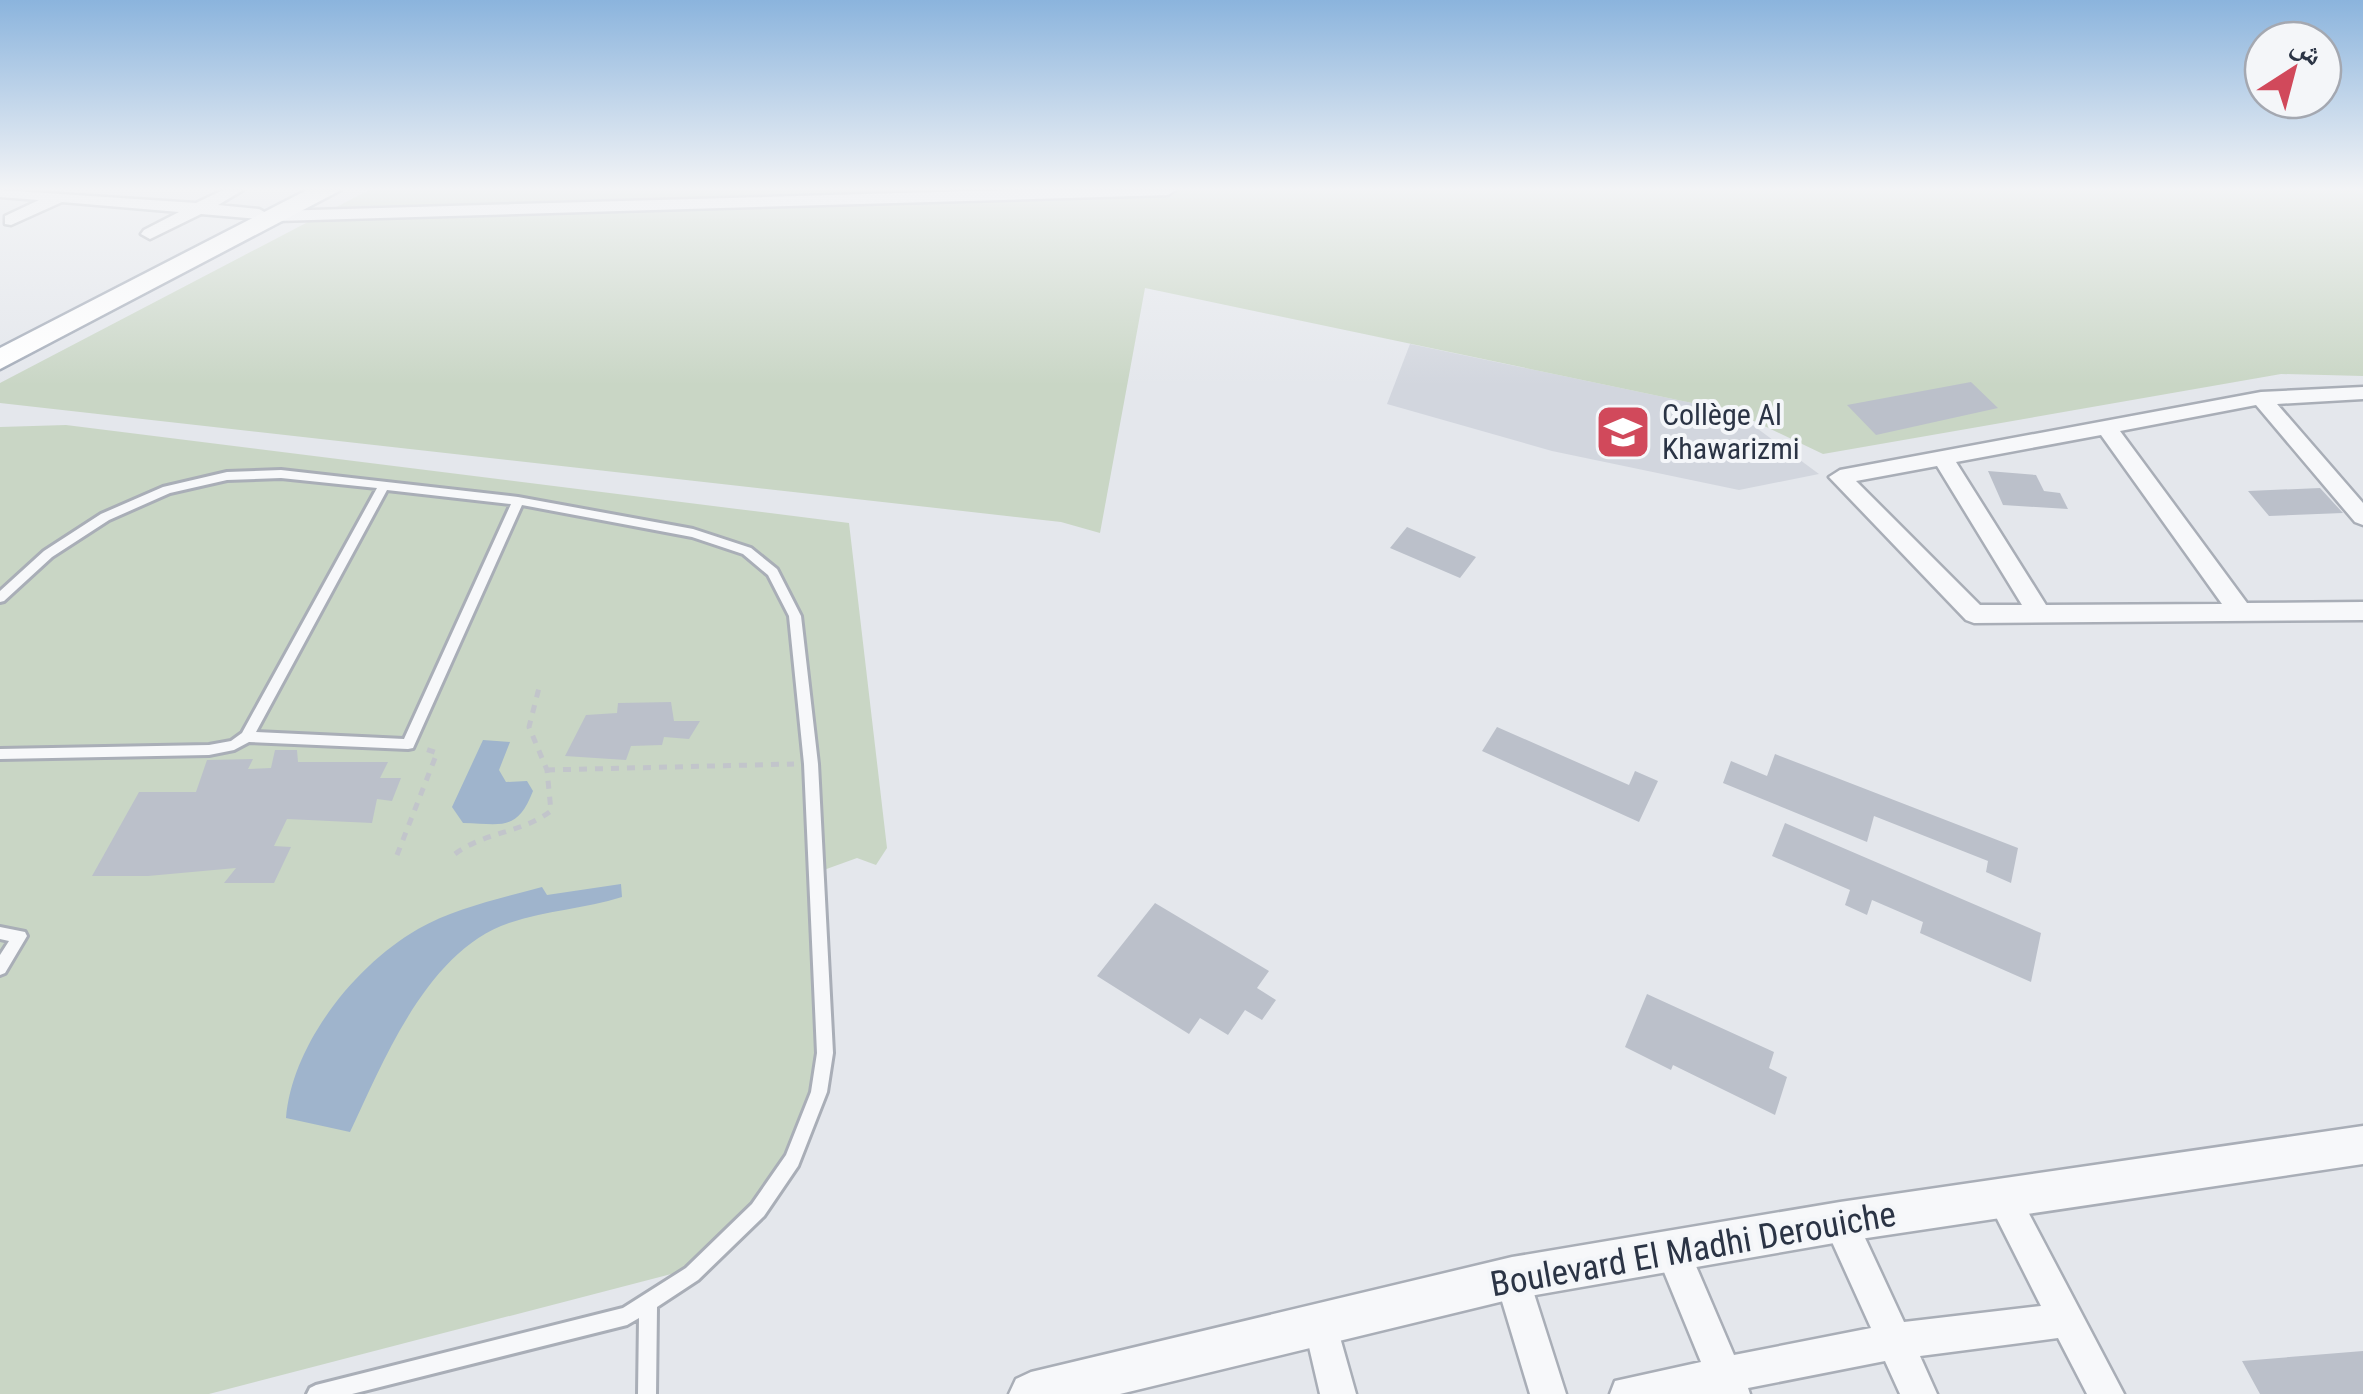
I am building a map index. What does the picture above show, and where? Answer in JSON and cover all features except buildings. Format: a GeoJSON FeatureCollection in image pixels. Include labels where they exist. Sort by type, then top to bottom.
{"type":"FeatureCollection","features":[{"type":"Feature","properties":{"kind":"main road"},"geometry":{"type":"LineString","coordinates":[[0,346],[186,255]]}},
{"type":"Feature","properties":{"kind":"main road"},"geometry":{"type":"LineString","coordinates":[[0,360],[194,255]]}},
{"type":"Feature","properties":{"kind":"street"},"geometry":{"type":"LineString","coordinates":[[2363,393],[2261,398],[1840,477],[1974,614],[2363,611]]}},
{"type":"Feature","properties":{"kind":"street"},"geometry":{"type":"LineString","coordinates":[[2261,398],[2363,517]]}},
{"type":"Feature","properties":{"kind":"street"},"geometry":{"type":"LineString","coordinates":[[2106,428],[2241,612]]}},
{"type":"Feature","properties":{"kind":"street"},"geometry":{"type":"LineString","coordinates":[[1942,457],[2040,614]]}},
{"type":"Feature","properties":{"kind":"street","name":"Boulevard El Madhi Derouiche"},"geometry":{"type":"LineString","coordinates":[[1031,1394],[1320,1321],[1512,1278],[1840,1222],[2363,1144]]}},
{"type":"Feature","properties":{"kind":"street"},"geometry":{"type":"LineString","coordinates":[[2003,1199],[2106,1394]]}},
{"type":"Feature","properties":{"kind":"street"},"geometry":{"type":"LineString","coordinates":[[1840,1222],[1919,1394]]}},
{"type":"Feature","properties":{"kind":"street"},"geometry":{"type":"LineString","coordinates":[[1672,1250],[1729,1386]]}},
{"type":"Feature","properties":{"kind":"street"},"geometry":{"type":"LineString","coordinates":[[1512,1278],[1548,1394]]}},
{"type":"Feature","properties":{"kind":"street"},"geometry":{"type":"LineString","coordinates":[[1628,1394],[1729,1386],[1895,1341],[2066,1320]]}},
{"type":"Feature","properties":{"kind":"street"},"geometry":{"type":"LineString","coordinates":[[1320,1321],[1338,1394]]}},
{"type":"Feature","properties":{"kind":"lane"},"geometry":{"type":"LineString","coordinates":[[0,598],[48,554],[106,517],[167,490],[226,476],[281,474],[518,501],[712,537],[761,561],[783,586],[795,616],[811,764],[825,1054],[813,1114],[792,1160],[758,1210],[692,1274],[627,1316],[316,1394]]}},
{"type":"Feature","properties":{"kind":"lane"},"geometry":{"type":"LineString","coordinates":[[0,754],[210,750],[234,746],[247,737],[384,485]]}},
{"type":"Feature","properties":{"kind":"lane"},"geometry":{"type":"LineString","coordinates":[[247,737],[408,744],[518,501]]}},
{"type":"Feature","properties":{"kind":"lane"},"geometry":{"type":"LineString","coordinates":[[0,933],[20,936],[0,968]]}},
{"type":"Feature","properties":{"kind":"lane"},"geometry":{"type":"LineString","coordinates":[[647,1394],[648,1305]]}},
{"type":"Feature","properties":{"kind":"path"},"geometry":{"type":"LineString","coordinates":[[455,854],[471,839],[533,827],[551,811],[547,770],[529,728],[540,684]]}},
{"type":"Feature","properties":{"kind":"path"},"geometry":{"type":"LineString","coordinates":[[397,855],[437,753],[408,744]]}},
{"type":"Feature","properties":{"kind":"path"},"geometry":{"type":"LineString","coordinates":[[547,770],[811,764]]}},
{"type":"Feature","properties":{"kind":"shaded area","name":"Collège Al Khawarizmi"},"geometry":{"type":"Polygon","coordinates":[[[1410,344],[1735,412],[1819,474],[1739,490],[1552,451],[1387,404],[1410,344]]]}},
{"type":"Feature","properties":{"kind":"green space"},"geometry":{"type":"Polygon","coordinates":[[[245,255],[2363,255],[2363,376],[2281,374],[1823,454],[1735,412],[1145,288],[1100,533],[1061,522],[0,403],[0,383],[245,255]]]}},
{"type":"Feature","properties":{"kind":"green space"},"geometry":{"type":"Polygon","coordinates":[[[66,425],[849,523],[887,848],[876,865],[857,858],[821,871],[824,1067],[778,1176],[679,1272],[209,1394],[0,1394],[0,427],[66,425]]]}},
{"type":"Feature","properties":{"kind":"water"},"geometry":{"type":"Polygon","coordinates":[[[483,740],[510,742],[499,770],[506,782],[527,781],[533,791],[521,813],[507,823],[463,823],[452,807],[483,740]]]}},
{"type":"Feature","properties":{"kind":"water"},"geometry":{"type":"Polygon","coordinates":[[[621,884],[622,897],[509,923],[480,937],[454,957],[412,1011],[350,1132],[286,1118],[300,1063],[330,1010],[371,964],[394,945],[447,915],[511,895],[542,887],[547,895],[621,884]]]}},
{"type":"Feature","properties":{"kind":"place","name":"Collège Al Khawarizmi"},"geometry":{"type":"Point","coordinates":[1623,432]}}]}
